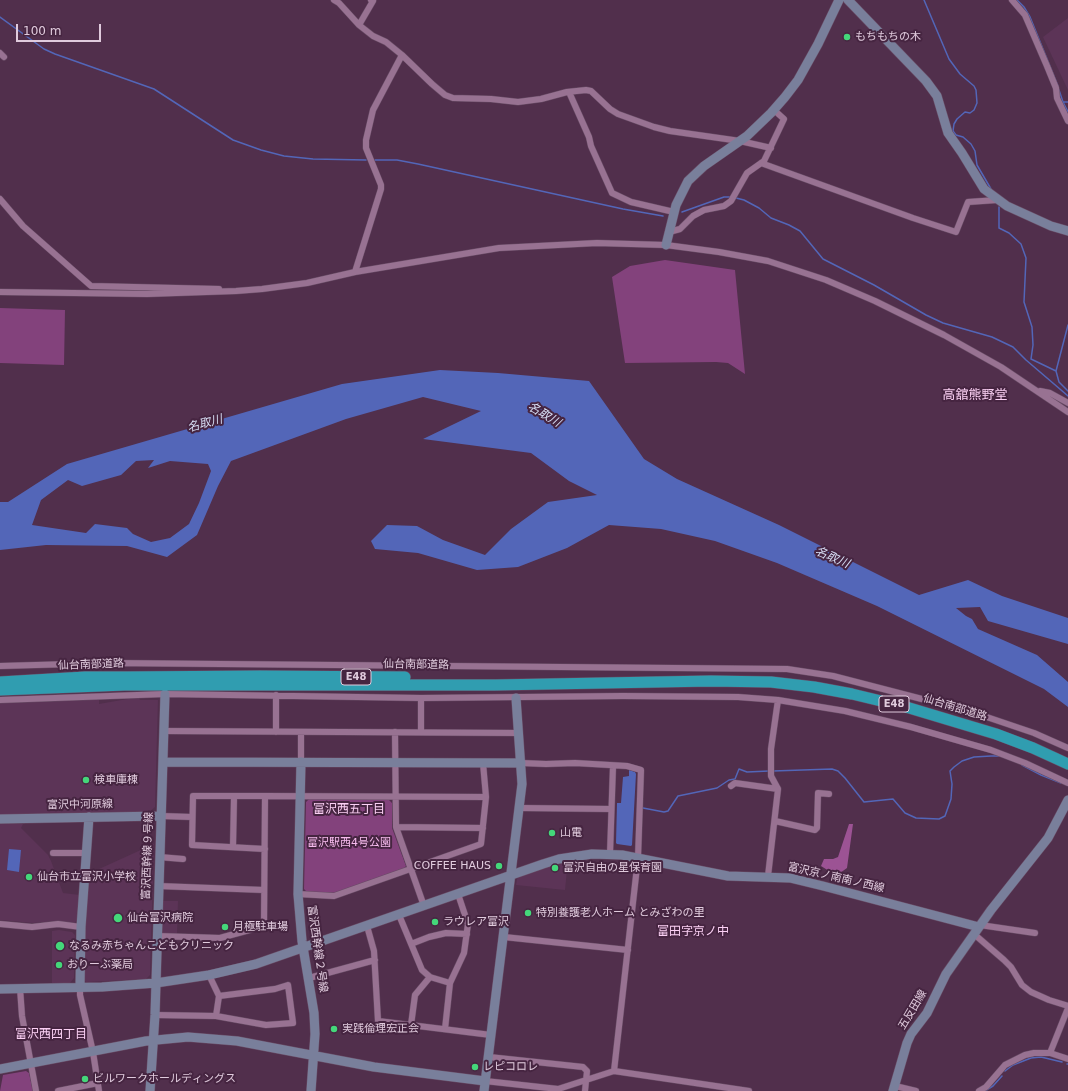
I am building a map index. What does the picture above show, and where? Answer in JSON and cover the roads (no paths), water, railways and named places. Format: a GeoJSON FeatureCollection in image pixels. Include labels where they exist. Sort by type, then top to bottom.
{"type":"FeatureCollection","features":[{"type":"Feature","properties":{"kind":"highway","name":"仙台南部道路"},"geometry":{"type":"LineString","coordinates":[[0,682],[85,677],[244,676],[640,679],[771,682],[814,687],[852,694],[906,707],[996,734],[1033,748],[1068,764]]}},
{"type":"Feature","properties":{"kind":"highway","name":"仙台南部道路"},"geometry":{"type":"LineString","coordinates":[[0,690],[125,685],[495,685],[712,681]]}},
{"type":"Feature","properties":{"kind":"street"},"geometry":{"type":"LineString","coordinates":[[334,0],[339,3],[359,25],[373,36],[386,42],[445,95],[453,98],[491,99],[518,102],[541,99],[580,90],[591,91],[618,114],[654,128],[740,141],[771,148]]}},
{"type":"Feature","properties":{"kind":"street"},"geometry":{"type":"LineString","coordinates":[[359,25],[373,1],[372,0]]}},
{"type":"Feature","properties":{"kind":"street"},"geometry":{"type":"LineString","coordinates":[[666,245],[674,212],[688,181],[704,166],[747,136],[774,110],[798,80],[818,44],[839,0]]}},
{"type":"Feature","properties":{"kind":"street"},"geometry":{"type":"LineString","coordinates":[[848,0],[911,65],[937,96],[948,132],[984,189],[1007,206],[1051,226],[1068,231]]}},
{"type":"Feature","properties":{"kind":"street"},"geometry":{"type":"LineString","coordinates":[[1012,0],[1025,15],[1056,88],[1058,98],[1068,121]]}},
{"type":"Feature","properties":{"kind":"street"},"geometry":{"type":"LineString","coordinates":[[355,272],[381,189],[381,185],[366,148],[366,140],[373,110],[402,55]]}},
{"type":"Feature","properties":{"kind":"street"},"geometry":{"type":"LineString","coordinates":[[569,92],[612,193],[631,202],[674,212]]}},
{"type":"Feature","properties":{"kind":"street"},"geometry":{"type":"LineString","coordinates":[[668,232],[680,229],[693,216],[704,210],[724,206],[731,201],[747,173],[764,161],[771,148],[784,119],[774,110]]}},
{"type":"Feature","properties":{"kind":"street"},"geometry":{"type":"LineString","coordinates":[[761,163],[912,218],[956,232],[968,202],[997,200]]}},
{"type":"Feature","properties":{"kind":"street"},"geometry":{"type":"LineString","coordinates":[[0,199],[23,226],[91,286],[215,288],[236,291]]}},
{"type":"Feature","properties":{"kind":"street"},"geometry":{"type":"LineString","coordinates":[[0,292],[147,294],[236,291],[306,283],[355,272],[499,248],[597,243],[666,245],[719,252],[768,261],[826,280],[875,301],[944,335],[1001,367],[1068,412]]}},
{"type":"Feature","properties":{"kind":"street"},"geometry":{"type":"LineString","coordinates":[[1037,391],[1050,393],[1068,403]]}},
{"type":"Feature","properties":{"kind":"street"},"geometry":{"type":"LineString","coordinates":[[0,666],[114,663],[787,669],[833,676],[972,712],[1034,733],[1068,748]]}},
{"type":"Feature","properties":{"kind":"street"},"geometry":{"type":"LineString","coordinates":[[0,700],[165,694],[421,698],[623,696],[738,697],[778,700],[845,710],[912,727],[976,746],[1025,763],[1068,783]]}},
{"type":"Feature","properties":{"kind":"street","name":"富沢西幹線９号線"},"geometry":{"type":"LineString","coordinates":[[150,1091],[155,1016],[165,694]]}},
{"type":"Feature","properties":{"kind":"street"},"geometry":{"type":"LineString","coordinates":[[276,695],[276,732]]}},
{"type":"Feature","properties":{"kind":"street"},"geometry":{"type":"LineString","coordinates":[[420,731],[421,698]]}},
{"type":"Feature","properties":{"kind":"street"},"geometry":{"type":"LineString","coordinates":[[484,1091],[522,784],[516,698]]}},
{"type":"Feature","properties":{"kind":"street"},"geometry":{"type":"LineString","coordinates":[[768,876],[778,789],[771,776],[771,749],[778,700]]}},
{"type":"Feature","properties":{"kind":"street"},"geometry":{"type":"LineString","coordinates":[[164,731],[420,731],[519,733]]}},
{"type":"Feature","properties":{"kind":"street"},"geometry":{"type":"LineString","coordinates":[[301,732],[301,762]]}},
{"type":"Feature","properties":{"kind":"street"},"geometry":{"type":"LineString","coordinates":[[395,732],[396,827],[424,906]]}},
{"type":"Feature","properties":{"kind":"street"},"geometry":{"type":"LineString","coordinates":[[163,762],[575,763],[627,766],[641,770],[638,858],[614,1071]]}},
{"type":"Feature","properties":{"kind":"street","name":"富沢西幹線２号線"},"geometry":{"type":"LineString","coordinates":[[301,762],[298,894],[303,948],[314,1013],[313,1091]]}},
{"type":"Feature","properties":{"kind":"street"},"geometry":{"type":"LineString","coordinates":[[298,894],[334,896],[481,844],[486,797],[483,763]]}},
{"type":"Feature","properties":{"kind":"street"},"geometry":{"type":"LineString","coordinates":[[610,854],[613,766]]}},
{"type":"Feature","properties":{"kind":"street"},"geometry":{"type":"LineString","coordinates":[[731,786],[735,783],[744,787],[778,789]]}},
{"type":"Feature","properties":{"kind":"street"},"geometry":{"type":"LineString","coordinates":[[775,822],[815,830],[817,828],[818,793],[829,794]]}},
{"type":"Feature","properties":{"kind":"street"},"geometry":{"type":"LineString","coordinates":[[265,849],[192,845],[193,796],[486,797]]}},
{"type":"Feature","properties":{"kind":"street"},"geometry":{"type":"LineString","coordinates":[[157,936],[220,938],[264,926],[265,796]]}},
{"type":"Feature","properties":{"kind":"street"},"geometry":{"type":"LineString","coordinates":[[233,847],[234,797]]}},
{"type":"Feature","properties":{"kind":"street","name":"五反田線"},"geometry":{"type":"LineString","coordinates":[[894,1089],[907,1043],[914,1029],[927,1013],[946,974],[978,929],[1048,838],[1068,800]]}},
{"type":"Feature","properties":{"kind":"street"},"geometry":{"type":"LineString","coordinates":[[520,808],[611,810]]}},
{"type":"Feature","properties":{"kind":"street"},"geometry":{"type":"LineString","coordinates":[[161,816],[192,817]]}},
{"type":"Feature","properties":{"kind":"street","name":"富沢中河原線"},"geometry":{"type":"LineString","coordinates":[[0,819],[161,816]]}},
{"type":"Feature","properties":{"kind":"street"},"geometry":{"type":"LineString","coordinates":[[89,817],[81,927],[80,995],[93,1052],[99,1091]]}},
{"type":"Feature","properties":{"kind":"street"},"geometry":{"type":"LineString","coordinates":[[396,827],[483,828]]}},
{"type":"Feature","properties":{"kind":"street"},"geometry":{"type":"LineString","coordinates":[[53,853],[86,853]]}},
{"type":"Feature","properties":{"kind":"street","name":"富沢京ノ南南ノ西線"},"geometry":{"type":"LineString","coordinates":[[0,989],[156,983],[256,964],[559,859],[592,854],[610,854],[728,876],[768,876],[790,878],[978,929],[1011,967],[1022,985],[1031,992],[1068,1007]]}},
{"type":"Feature","properties":{"kind":"street"},"geometry":{"type":"LineString","coordinates":[[160,857],[183,859]]}},
{"type":"Feature","properties":{"kind":"street"},"geometry":{"type":"LineString","coordinates":[[158,886],[264,890]]}},
{"type":"Feature","properties":{"kind":"street"},"geometry":{"type":"LineString","coordinates":[[445,1029],[450,983],[464,953],[468,924],[458,894]]}},
{"type":"Feature","properties":{"kind":"street"},"geometry":{"type":"LineString","coordinates":[[399,915],[422,970],[430,977],[450,983]]}},
{"type":"Feature","properties":{"kind":"street"},"geometry":{"type":"LineString","coordinates":[[0,924],[32,927],[58,924],[81,927]]}},
{"type":"Feature","properties":{"kind":"street"},"geometry":{"type":"LineString","coordinates":[[367,926],[375,960],[378,1021],[491,1035]]}},
{"type":"Feature","properties":{"kind":"street"},"geometry":{"type":"LineString","coordinates":[[978,929],[1035,933]]}},
{"type":"Feature","properties":{"kind":"street"},"geometry":{"type":"LineString","coordinates":[[411,944],[429,937],[446,933],[466,934]]}},
{"type":"Feature","properties":{"kind":"street"},"geometry":{"type":"LineString","coordinates":[[504,937],[628,950]]}},
{"type":"Feature","properties":{"kind":"street"},"geometry":{"type":"LineString","coordinates":[[309,978],[375,960]]}},
{"type":"Feature","properties":{"kind":"street"},"geometry":{"type":"LineString","coordinates":[[209,974],[219,996],[216,1016]]}},
{"type":"Feature","properties":{"kind":"street"},"geometry":{"type":"LineString","coordinates":[[411,1025],[415,995],[430,977]]}},
{"type":"Feature","properties":{"kind":"street"},"geometry":{"type":"LineString","coordinates":[[155,1016],[216,1016],[266,1025],[293,1023],[288,985],[219,996]]}},
{"type":"Feature","properties":{"kind":"street"},"geometry":{"type":"LineString","coordinates":[[20,988],[22,1016],[36,1091]]}},
{"type":"Feature","properties":{"kind":"street"},"geometry":{"type":"LineString","coordinates":[[1050,1053],[1068,1007]]}},
{"type":"Feature","properties":{"kind":"street"},"geometry":{"type":"LineString","coordinates":[[0,1069],[154,1040],[188,1037],[237,1041],[381,1068],[486,1081],[536,1089],[558,1090],[614,1071],[749,1091]]}},
{"type":"Feature","properties":{"kind":"street"},"geometry":{"type":"LineString","coordinates":[[979,1091],[986,1087],[1005,1065],[1025,1055],[1034,1053],[1050,1053],[1068,1059]]}},
{"type":"Feature","properties":{"kind":"street"},"geometry":{"type":"LineString","coordinates":[[488,1057],[582,1066],[587,1071],[585,1091]]}},
{"type":"Feature","properties":{"kind":"street"},"geometry":{"type":"LineString","coordinates":[[58,1091],[98,1083]]}},
{"type":"Feature","properties":{"kind":"street"},"geometry":{"type":"LineString","coordinates":[[894,1089],[916,1091]]}},
{"type":"Feature","properties":{"kind":"water","name":"名取川"},"geometry":{"type":"Polygon","coordinates":[[[440,370],[498,373],[589,381],[644,459],[677,479],[779,525],[919,595],[968,580],[1002,596],[1068,618],[1068,644],[988,621],[980,607],[956,608],[972,619],[978,629],[1037,655],[1068,682],[1068,707],[1044,689],[877,606],[777,563],[715,541],[661,529],[609,525],[567,548],[518,567],[477,570],[418,553],[375,549],[371,541],[387,525],[417,526],[443,540],[485,555],[511,529],[548,502],[597,495],[569,481],[531,453],[423,439],[481,411],[423,397],[346,419],[231,461],[218,486],[197,535],[167,557],[127,546],[46,545],[0,550],[0,502],[8,502],[67,464],[342,384],[440,370]],[[154,460],[136,461],[121,475],[82,486],[68,480],[41,500],[32,525],[86,533],[95,524],[127,528],[133,534],[151,542],[170,538],[189,524],[211,471],[208,464],[170,461],[148,468],[154,460]]]}},
{"type":"Feature","properties":{"kind":"water"},"geometry":{"type":"Polygon","coordinates":[[[629,770],[635,772],[636,774],[631,846],[616,843],[617,803],[621,803],[623,777],[629,776],[629,770]]]}},
{"type":"Feature","properties":{"kind":"water"},"geometry":{"type":"Polygon","coordinates":[[[9,849],[21,850],[19,872],[7,870],[9,849]]]}},
{"type":"Feature","properties":{"kind":"waterway"},"geometry":{"type":"LineString","coordinates":[[924,0],[949,59],[960,74],[974,86],[976,90],[977,103],[974,110],[970,113],[965,112],[957,119],[954,124],[953,131],[956,135],[963,137],[971,144],[975,151],[977,165],[991,189]]}},
{"type":"Feature","properties":{"kind":"waterway"},"geometry":{"type":"LineString","coordinates":[[1017,0],[1024,7],[1030,17],[1058,86]]}},
{"type":"Feature","properties":{"kind":"waterway"},"geometry":{"type":"LineString","coordinates":[[0,17],[44,49],[154,89],[233,140],[284,156],[313,159],[366,160]]}},
{"type":"Feature","properties":{"kind":"waterway"},"geometry":{"type":"LineString","coordinates":[[1059,90],[1068,112]]}},
{"type":"Feature","properties":{"kind":"waterway"},"geometry":{"type":"LineString","coordinates":[[1063,102],[1068,102]]}},
{"type":"Feature","properties":{"kind":"waterway"},"geometry":{"type":"LineString","coordinates":[[375,160],[397,160],[418,164],[623,209],[663,216]]}},
{"type":"Feature","properties":{"kind":"waterway"},"geometry":{"type":"LineString","coordinates":[[682,212],[724,197],[732,197]]}},
{"type":"Feature","properties":{"kind":"waterway"},"geometry":{"type":"LineString","coordinates":[[736,198],[744,200],[759,208],[771,218],[800,231],[823,259],[874,285],[926,315],[943,323],[992,337],[1013,347],[1068,396]]}},
{"type":"Feature","properties":{"kind":"waterway"},"geometry":{"type":"LineString","coordinates":[[999,207],[999,228],[1009,233],[1021,244],[1026,258],[1024,302],[1032,327],[1033,345],[1031,359],[1056,371]]}},
{"type":"Feature","properties":{"kind":"waterway"},"geometry":{"type":"LineString","coordinates":[[1068,325],[1056,371],[1059,382],[1068,391]]}},
{"type":"Feature","properties":{"kind":"waterway"},"geometry":{"type":"LineString","coordinates":[[773,771],[832,769],[838,771],[845,778],[864,802],[893,799],[905,813],[916,818],[939,819],[945,816],[951,799],[952,784],[950,771],[962,761],[974,757],[1000,756]]}},
{"type":"Feature","properties":{"kind":"waterway"},"geometry":{"type":"LineString","coordinates":[[1022,765],[1061,783]]}},
{"type":"Feature","properties":{"kind":"waterway"},"geometry":{"type":"LineString","coordinates":[[643,808],[664,812],[668,811],[678,796],[717,788],[729,780],[735,779],[739,769],[747,772],[769,771]]}},
{"type":"Feature","properties":{"kind":"waterway"},"geometry":{"type":"LineString","coordinates":[[1005,1071],[1013,1065],[1031,1058],[1041,1057],[1062,1062]]}},
{"type":"Feature","properties":{"kind":"waterway"},"geometry":{"type":"LineString","coordinates":[[985,1091],[993,1086],[1002,1076]]}},
{"type":"Feature","properties":{"kind":"place","name":"もちもちの木"},"geometry":{"type":"Point","coordinates":[847,37]}},
{"type":"Feature","properties":{"kind":"place","name":"検車庫棟"},"geometry":{"type":"Point","coordinates":[86,780]}},
{"type":"Feature","properties":{"kind":"place","name":"山電"},"geometry":{"type":"Point","coordinates":[552,833]}},
{"type":"Feature","properties":{"kind":"place","name":"COFFEE HAUS"},"geometry":{"type":"Point","coordinates":[499,866]}},
{"type":"Feature","properties":{"kind":"place","name":"富沢自由の星保育園"},"geometry":{"type":"Point","coordinates":[555,868]}},
{"type":"Feature","properties":{"kind":"place","name":"仙台市立富沢小学校"},"geometry":{"type":"Point","coordinates":[29,877]}},
{"type":"Feature","properties":{"kind":"place","name":"特別養護老人ホーム とみざわの里"},"geometry":{"type":"Point","coordinates":[528,913]}},
{"type":"Feature","properties":{"kind":"place","name":"仙台富沢病院"},"geometry":{"type":"Point","coordinates":[118,918]}},
{"type":"Feature","properties":{"kind":"place","name":"ラウレア富沢"},"geometry":{"type":"Point","coordinates":[435,922]}},
{"type":"Feature","properties":{"kind":"place","name":"月極駐車場"},"geometry":{"type":"Point","coordinates":[225,927]}},
{"type":"Feature","properties":{"kind":"place","name":"なるみ赤ちゃんこどもクリニック"},"geometry":{"type":"Point","coordinates":[60,946]}},
{"type":"Feature","properties":{"kind":"place","name":"おりーぶ薬局"},"geometry":{"type":"Point","coordinates":[59,965]}},
{"type":"Feature","properties":{"kind":"place","name":"実践倫理宏正会"},"geometry":{"type":"Point","coordinates":[334,1029]}},
{"type":"Feature","properties":{"kind":"place","name":"レピコロレ"},"geometry":{"type":"Point","coordinates":[475,1067]}},
{"type":"Feature","properties":{"kind":"place","name":"ビルワークホールディングス"},"geometry":{"type":"Point","coordinates":[85,1079]}},
{"type":"Feature","properties":{"kind":"district","name":"高舘熊野堂"},"geometry":{"type":"Point","coordinates":[975,396]}},
{"type":"Feature","properties":{"kind":"district","name":"富沢西五丁目"},"geometry":{"type":"Point","coordinates":[349,810]}},
{"type":"Feature","properties":{"kind":"district","name":"富田字京ノ中"},"geometry":{"type":"Point","coordinates":[693,932]}},
{"type":"Feature","properties":{"kind":"district","name":"富沢西四丁目"},"geometry":{"type":"Point","coordinates":[51,1035]}},
{"type":"Feature","properties":{"kind":"park label","name":"富沢駅西4号公園"},"geometry":{"type":"Point","coordinates":[349,843]}}]}
